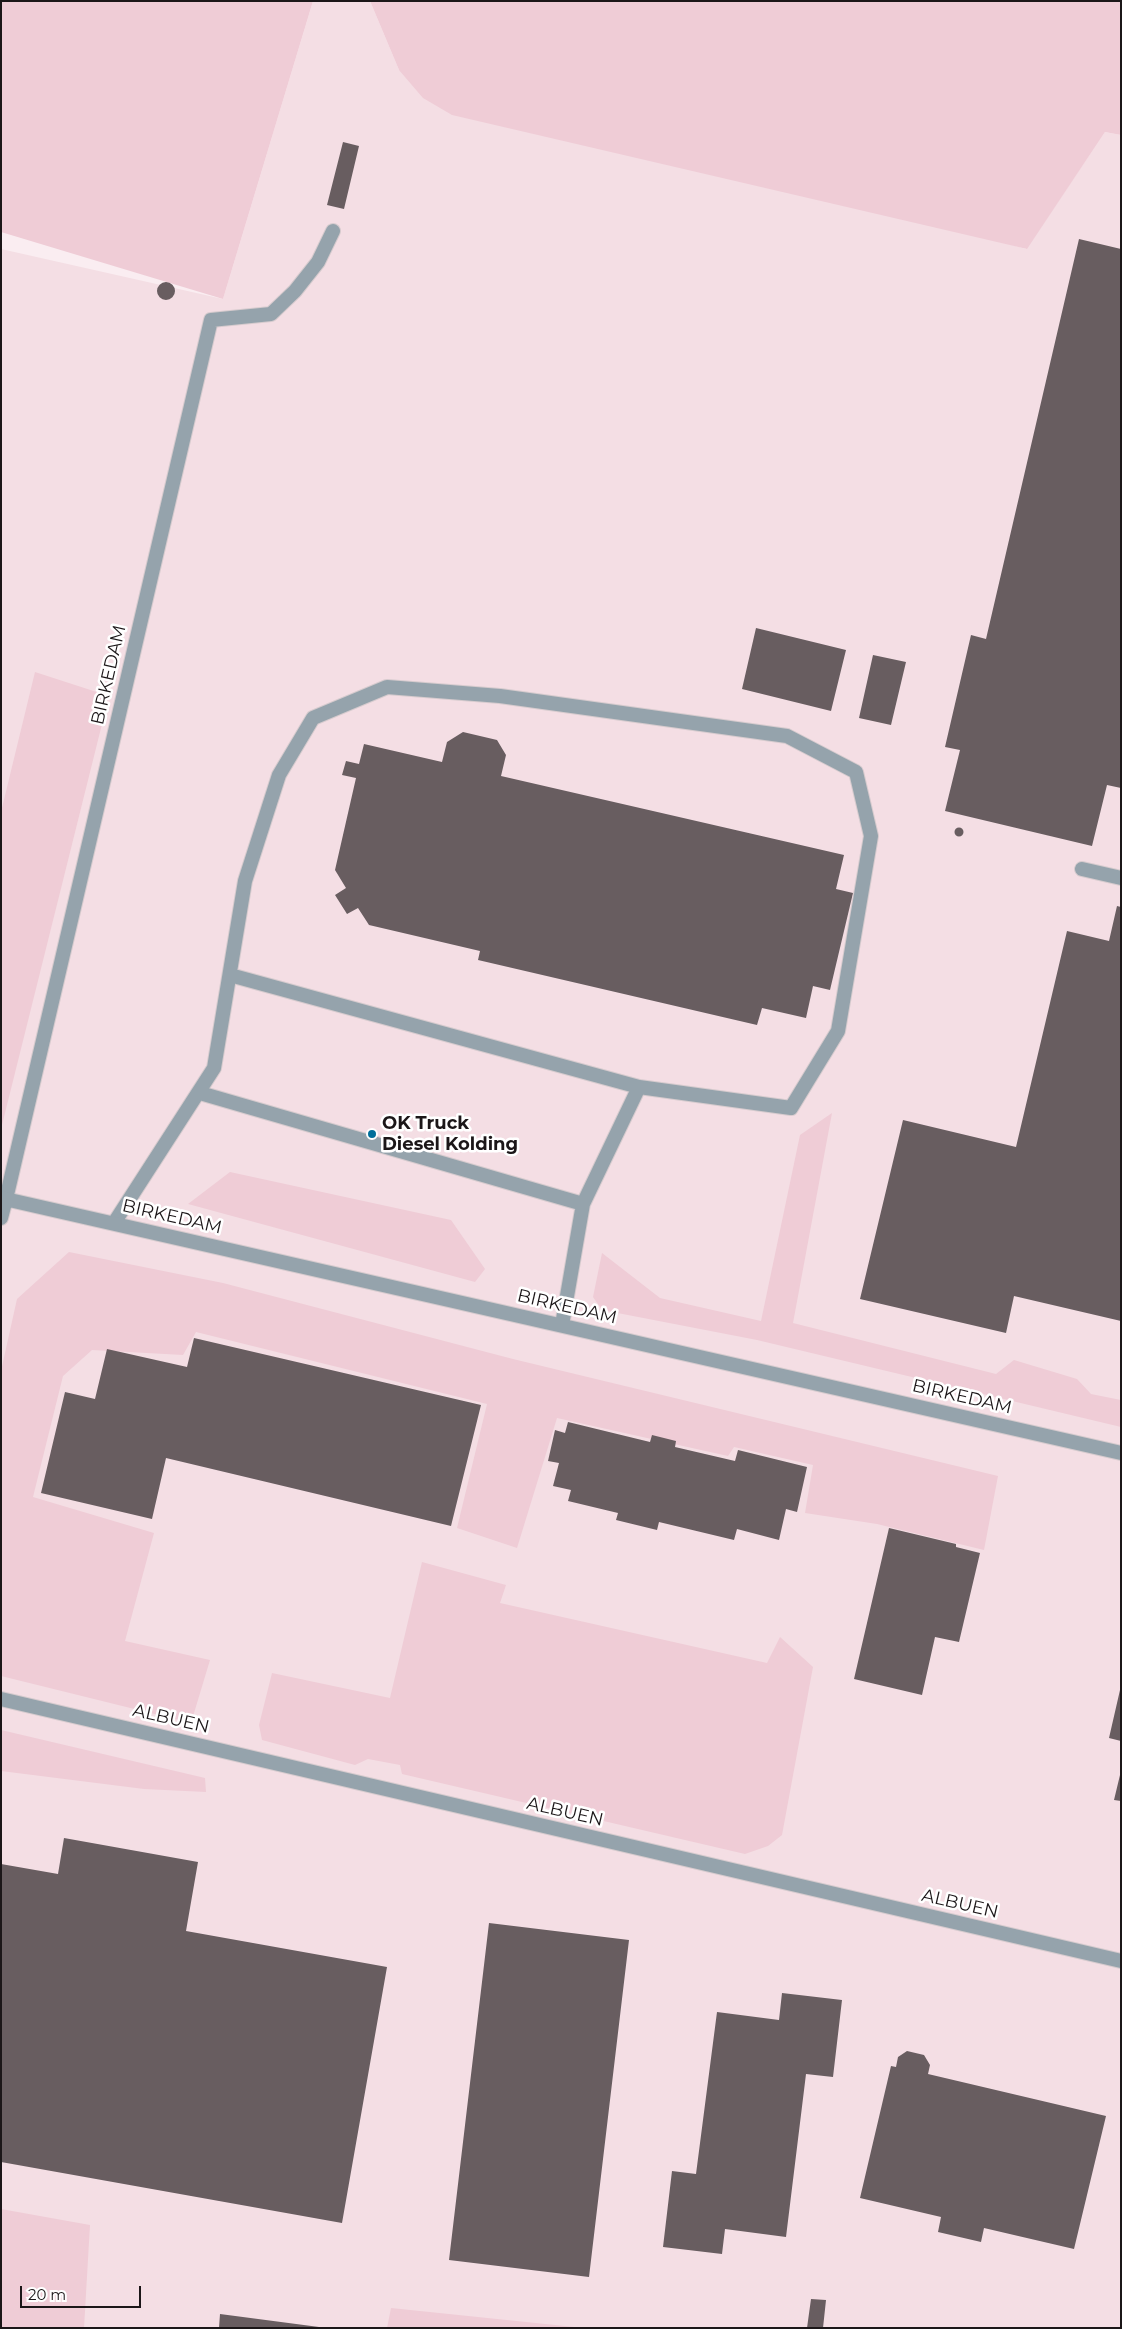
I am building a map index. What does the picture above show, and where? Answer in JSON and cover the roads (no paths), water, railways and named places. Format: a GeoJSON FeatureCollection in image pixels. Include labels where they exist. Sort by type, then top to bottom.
{"type":"FeatureCollection","features":[{"type":"Feature","properties":{"kind":"street","name":"BIRKEDAM"},"geometry":{"type":"LineString","coordinates":[[333,231],[318,262],[295,290],[271,314],[211,320],[3,1198],[1121,1452]]}},
{"type":"Feature","properties":{"kind":"street"},"geometry":{"type":"LineString","coordinates":[[114,1223],[149,1167],[200,1093],[214,1068],[245,881],[279,775],[314,718],[387,687],[500,696],[786,736],[856,772],[872,836],[838,1032],[790,1108],[639,1087],[230,975]]}},
{"type":"Feature","properties":{"kind":"street"},"geometry":{"type":"LineString","coordinates":[[1082,869],[1121,878]]}},
{"type":"Feature","properties":{"kind":"street"},"geometry":{"type":"LineString","coordinates":[[562,1325],[583,1204],[639,1087]]}},
{"type":"Feature","properties":{"kind":"street"},"geometry":{"type":"LineString","coordinates":[[200,1093],[583,1204]]}},
{"type":"Feature","properties":{"kind":"street"},"geometry":{"type":"LineString","coordinates":[[1,1218],[3,1198]]}},
{"type":"Feature","properties":{"kind":"street","name":"ALBUEN"},"geometry":{"type":"LineString","coordinates":[[1,1698],[1121,1961]]}},
{"type":"Feature","properties":{"kind":"place","name":"OK Truck Diesel Kolding"},"geometry":{"type":"Point","coordinates":[372,1134]}}]}
